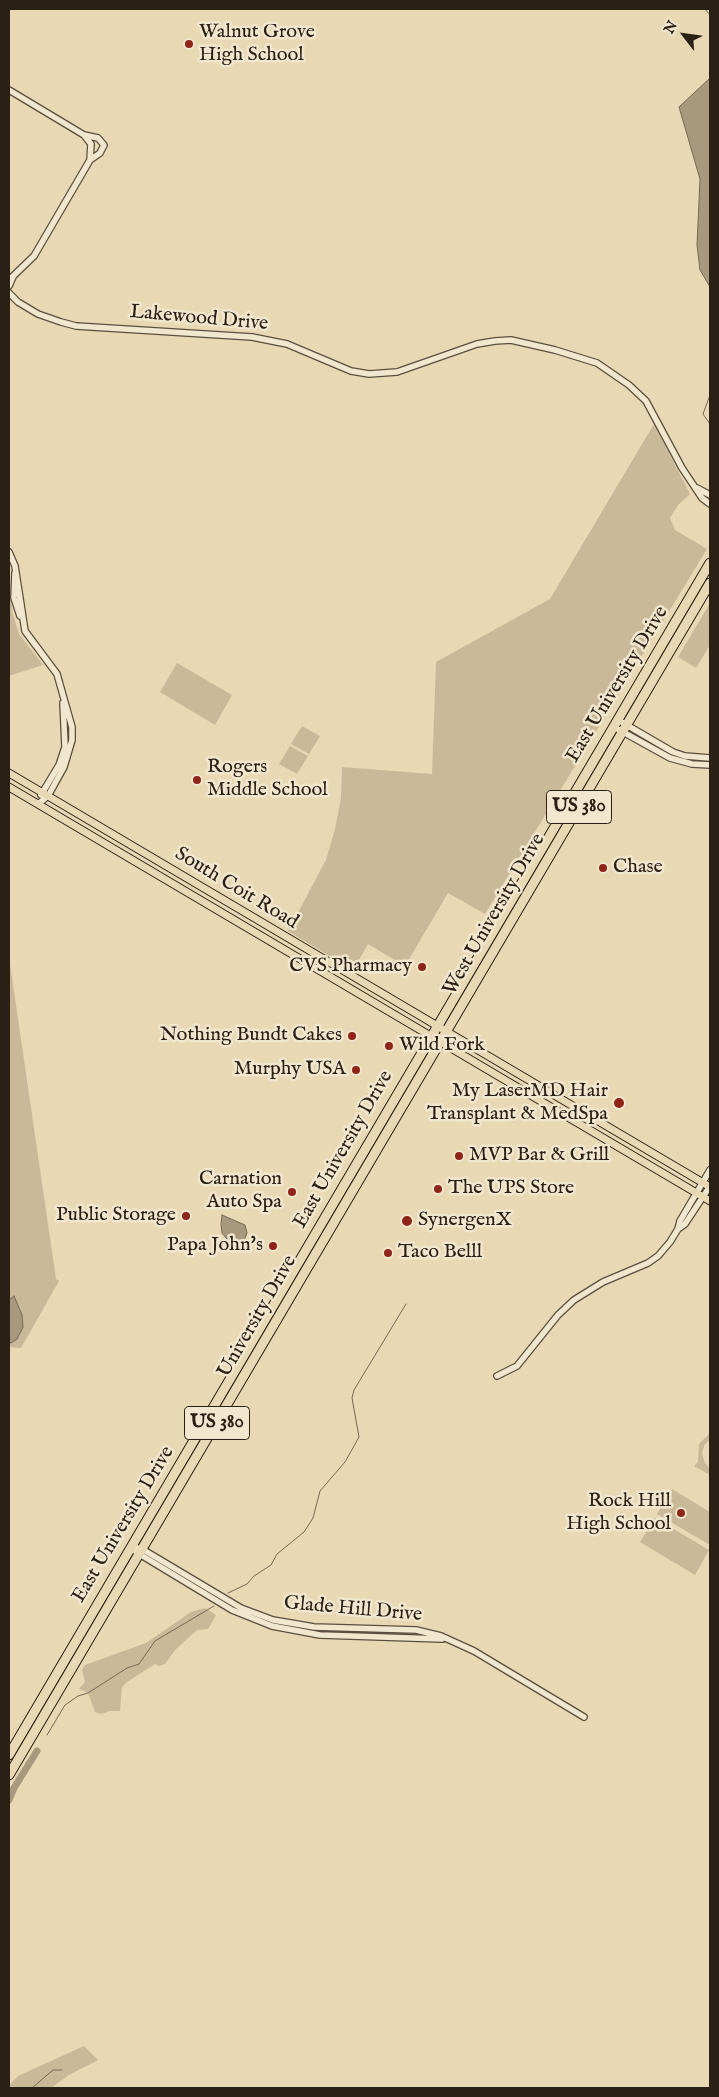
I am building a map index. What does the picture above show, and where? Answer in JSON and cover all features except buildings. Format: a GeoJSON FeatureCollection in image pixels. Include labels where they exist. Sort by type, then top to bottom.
{"type":"FeatureCollection","features":[{"type":"Feature","properties":{"kind":"highway","name":"East University Drive"},"geometry":{"type":"LineString","coordinates":[[9,1755],[710,563]]}},
{"type":"Feature","properties":{"kind":"highway","name":"West University Drive"},"geometry":{"type":"LineString","coordinates":[[447,1031],[710,583]]}},
{"type":"Feature","properties":{"kind":"highway","name":"University Drive"},"geometry":{"type":"LineString","coordinates":[[9,1776],[447,1031]]}},
{"type":"Feature","properties":{"kind":"main road","name":"South Coit Road"},"geometry":{"type":"LineString","coordinates":[[9,773],[356,980],[447,1031],[710,1187]]}},
{"type":"Feature","properties":{"kind":"main road","name":"South Coit Road"},"geometry":{"type":"LineString","coordinates":[[9,787],[707,1199]]}},
{"type":"Feature","properties":{"kind":"main road"},"geometry":{"type":"LineString","coordinates":[[138,864],[145,854]]}},
{"type":"Feature","properties":{"kind":"main road"},"geometry":{"type":"LineString","coordinates":[[194,897],[199,886]]}},
{"type":"Feature","properties":{"kind":"main road"},"geometry":{"type":"LineString","coordinates":[[350,990],[356,980]]}},
{"type":"Feature","properties":{"kind":"main road"},"geometry":{"type":"LineString","coordinates":[[545,1104],[552,1094]]}},
{"type":"Feature","properties":{"kind":"main road"},"geometry":{"type":"LineString","coordinates":[[616,1146],[622,1135]]}},
{"type":"Feature","properties":{"kind":"street"},"geometry":{"type":"LineString","coordinates":[[9,90],[84,135],[98,138],[104,145],[100,153],[90,160],[34,256],[11,278],[9,286]]}},
{"type":"Feature","properties":{"kind":"street"},"geometry":{"type":"LineString","coordinates":[[84,135],[91,144],[90,160]]}},
{"type":"Feature","properties":{"kind":"street","name":"Lakewood Drive"},"geometry":{"type":"LineString","coordinates":[[9,293],[18,302],[47,318],[76,326],[252,337],[308,351],[351,371],[369,374],[397,372],[477,344],[501,340],[554,350],[597,363],[630,385],[646,401],[682,468],[702,498],[710,504]]}},
{"type":"Feature","properties":{"kind":"street","name":"Lakewood Drive"},"geometry":{"type":"LineString","coordinates":[[9,300],[18,302]]}},
{"type":"Feature","properties":{"kind":"street","name":"Lakewood Drive"},"geometry":{"type":"LineString","coordinates":[[695,487],[710,495]]}},
{"type":"Feature","properties":{"kind":"street"},"geometry":{"type":"LineString","coordinates":[[9,552],[15,566],[25,631],[57,674],[63,701],[72,727],[72,740],[62,763],[38,804]]}},
{"type":"Feature","properties":{"kind":"street"},"geometry":{"type":"LineString","coordinates":[[616,724],[673,752],[691,757],[710,758]]}},
{"type":"Feature","properties":{"kind":"street"},"geometry":{"type":"LineString","coordinates":[[625,729],[670,758],[692,764],[710,765]]}},
{"type":"Feature","properties":{"kind":"street"},"geometry":{"type":"LineString","coordinates":[[498,1376],[517,1366],[546,1329],[574,1300],[603,1282],[648,1263],[670,1242],[710,1170]]}},
{"type":"Feature","properties":{"kind":"street"},"geometry":{"type":"LineString","coordinates":[[678,1229],[685,1224],[707,1199],[710,1187]]}},
{"type":"Feature","properties":{"kind":"street","name":"Glade Hill Drive"},"geometry":{"type":"LineString","coordinates":[[132,1547],[232,1610],[272,1626],[320,1634],[446,1639],[474,1651],[584,1717]]}},
{"type":"Feature","properties":{"kind":"shaded area"},"geometry":{"type":"Polygon","coordinates":[[[710,78],[710,287],[700,270],[697,245],[700,179],[679,107],[710,78]]]}},
{"type":"Feature","properties":{"kind":"shaded area"},"geometry":{"type":"Polygon","coordinates":[[[654,424],[690,494],[678,505],[670,518],[675,530],[707,549],[485,914],[448,893],[405,966],[368,944],[353,970],[288,931],[326,860],[341,798],[342,767],[432,774],[436,662],[550,599],[654,424]]]}},
{"type":"Feature","properties":{"kind":"shaded area"},"geometry":{"type":"Polygon","coordinates":[[[9,588],[13,615],[19,634],[43,665],[9,676],[9,588]]]}},
{"type":"Feature","properties":{"kind":"shaded area"},"geometry":{"type":"Polygon","coordinates":[[[710,603],[710,645],[696,668],[678,657],[710,603]]]}},
{"type":"Feature","properties":{"kind":"shaded area"},"geometry":{"type":"Polygon","coordinates":[[[177,663],[232,695],[215,725],[160,692],[177,663]]]}},
{"type":"Feature","properties":{"kind":"shaded area"},"geometry":{"type":"Polygon","coordinates":[[[302,726],[320,736],[309,754],[291,744],[302,726]]]}},
{"type":"Feature","properties":{"kind":"shaded area"},"geometry":{"type":"Polygon","coordinates":[[[290,746],[308,756],[297,774],[279,764],[290,746]]]}},
{"type":"Feature","properties":{"kind":"shaded area"},"geometry":{"type":"Polygon","coordinates":[[[9,957],[56,1279],[59,1281],[21,1348],[9,1347],[9,957]]]}},
{"type":"Feature","properties":{"kind":"shaded area"},"geometry":{"type":"Polygon","coordinates":[[[222,1215],[245,1225],[247,1233],[243,1243],[236,1250],[222,1233],[222,1215]]]}},
{"type":"Feature","properties":{"kind":"shaded area"},"geometry":{"type":"Polygon","coordinates":[[[14,1296],[22,1315],[23,1327],[17,1339],[11,1343],[9,1342],[9,1300],[14,1296]]]}},
{"type":"Feature","properties":{"kind":"shaded area"},"geometry":{"type":"Polygon","coordinates":[[[710,1433],[710,1439],[704,1446],[702,1453],[705,1463],[710,1469],[710,1475],[694,1466],[698,1462],[699,1444],[710,1433]]]}},
{"type":"Feature","properties":{"kind":"shaded area"},"geometry":{"type":"Polygon","coordinates":[[[672,1489],[710,1512],[710,1545],[657,1514],[672,1489]]]}},
{"type":"Feature","properties":{"kind":"shaded area"},"geometry":{"type":"Polygon","coordinates":[[[655,1518],[709,1550],[695,1575],[640,1542],[655,1518]]]}},
{"type":"Feature","properties":{"kind":"shaded area"},"geometry":{"type":"Polygon","coordinates":[[[205,1608],[216,1615],[208,1629],[197,1630],[175,1650],[165,1664],[159,1666],[155,1664],[127,1682],[122,1687],[120,1711],[110,1711],[101,1714],[95,1712],[88,1693],[79,1689],[85,1682],[82,1670],[85,1665],[146,1643],[191,1612],[205,1608]]]}},
{"type":"Feature","properties":{"kind":"shaded area"},"geometry":{"type":"Polygon","coordinates":[[[84,2046],[98,2060],[69,2075],[51,2088],[9,2088],[9,2085],[18,2076],[84,2046]]]}},
{"type":"Feature","properties":{"kind":"waterway"},"geometry":{"type":"LineString","coordinates":[[705,9],[710,15]]}},
{"type":"Feature","properties":{"kind":"waterway"},"geometry":{"type":"LineString","coordinates":[[710,395],[703,414],[710,424]]}},
{"type":"Feature","properties":{"kind":"waterway"},"geometry":{"type":"LineString","coordinates":[[228,1593],[247,1584],[254,1576],[271,1565],[277,1554],[304,1532],[313,1518],[320,1491],[345,1462],[359,1437],[352,1398],[354,1390],[406,1304]]}},
{"type":"Feature","properties":{"kind":"waterway"},"geometry":{"type":"LineString","coordinates":[[47,1735],[65,1705],[127,1668],[139,1664],[155,1641],[214,1606]]}},
{"type":"Feature","properties":{"kind":"waterway"},"geometry":{"type":"LineString","coordinates":[[9,1800],[14,1788],[37,1751]]}},
{"type":"Feature","properties":{"kind":"waterway"},"geometry":{"type":"LineString","coordinates":[[32,2088],[53,2070],[62,2070]]}},
{"type":"Feature","properties":{"kind":"place","name":"Walnut Grove High School"},"geometry":{"type":"Point","coordinates":[189,44]}},
{"type":"Feature","properties":{"kind":"place","name":"Rogers Middle School"},"geometry":{"type":"Point","coordinates":[197,780]}},
{"type":"Feature","properties":{"kind":"place","name":"Chase"},"geometry":{"type":"Point","coordinates":[603,868]}},
{"type":"Feature","properties":{"kind":"place","name":"CVS Pharmacy"},"geometry":{"type":"Point","coordinates":[422,967]}},
{"type":"Feature","properties":{"kind":"place","name":"Nothing Bundt Cakes"},"geometry":{"type":"Point","coordinates":[352,1036]}},
{"type":"Feature","properties":{"kind":"place","name":"Wild Fork"},"geometry":{"type":"Point","coordinates":[389,1046]}},
{"type":"Feature","properties":{"kind":"place","name":"Murphy USA"},"geometry":{"type":"Point","coordinates":[356,1070]}},
{"type":"Feature","properties":{"kind":"place","name":"My LaserMD Hair Transplant & MedSpa"},"geometry":{"type":"Point","coordinates":[619,1103]}},
{"type":"Feature","properties":{"kind":"place","name":"MVP Bar & Grill"},"geometry":{"type":"Point","coordinates":[459,1156]}},
{"type":"Feature","properties":{"kind":"place","name":"The UPS Store"},"geometry":{"type":"Point","coordinates":[438,1189]}},
{"type":"Feature","properties":{"kind":"place","name":"Carnation Auto Spa"},"geometry":{"type":"Point","coordinates":[292,1192]}},
{"type":"Feature","properties":{"kind":"place","name":"Public Storage"},"geometry":{"type":"Point","coordinates":[186,1216]}},
{"type":"Feature","properties":{"kind":"place","name":"SynergenX"},"geometry":{"type":"Point","coordinates":[407,1221]}},
{"type":"Feature","properties":{"kind":"place","name":"Papa John's"},"geometry":{"type":"Point","coordinates":[273,1246]}},
{"type":"Feature","properties":{"kind":"place","name":"Taco Belll"},"geometry":{"type":"Point","coordinates":[388,1253]}},
{"type":"Feature","properties":{"kind":"place","name":"Rock Hill High School"},"geometry":{"type":"Point","coordinates":[681,1513]}}]}
